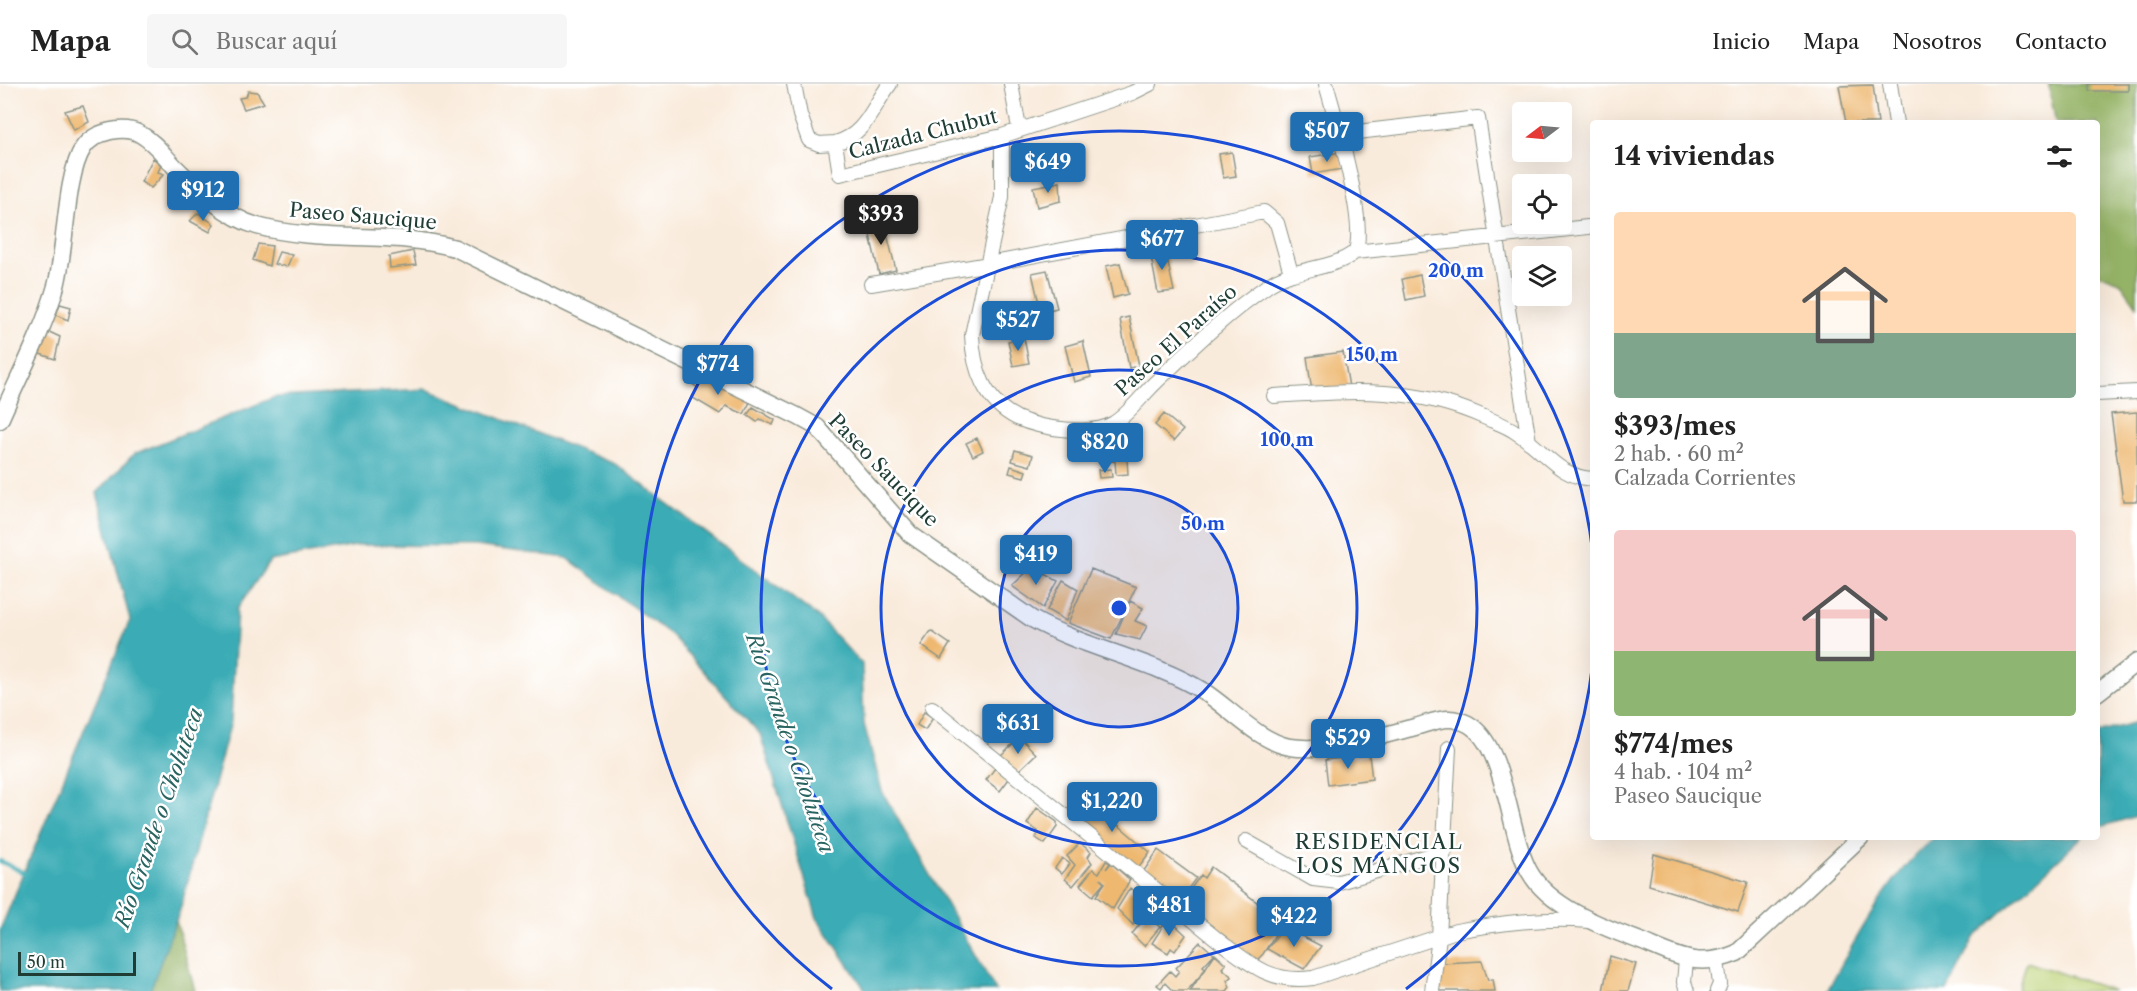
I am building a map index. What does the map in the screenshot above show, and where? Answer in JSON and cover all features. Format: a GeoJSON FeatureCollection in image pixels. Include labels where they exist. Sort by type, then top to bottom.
{"type":"FeatureCollection","features":[{"type":"Feature","properties":{"kind":"street"},"geometry":{"type":"LineString","coordinates":[[794,84],[800,116],[809,140],[819,144],[835,143],[854,135],[863,127],[879,90],[890,84]]}},
{"type":"Feature","properties":{"kind":"street"},"geometry":{"type":"LineString","coordinates":[[1011,84],[1019,128]]}},
{"type":"Feature","properties":{"kind":"street","name":"Calzada Chubut"},"geometry":{"type":"LineString","coordinates":[[835,143],[840,174],[1002,136],[1019,128],[1132,93],[1150,84]]}},
{"type":"Feature","properties":{"kind":"street"},"geometry":{"type":"LineString","coordinates":[[1326,84],[1340,134],[1359,234],[1354,252]]}},
{"type":"Feature","properties":{"kind":"street"},"geometry":{"type":"LineString","coordinates":[[1890,84],[1896,120]]}},
{"type":"Feature","properties":{"kind":"street"},"geometry":{"type":"LineString","coordinates":[[1340,134],[1478,118],[1528,442]]}},
{"type":"Feature","properties":{"kind":"street","name":"Paseo Saucique"},"geometry":{"type":"LineString","coordinates":[[0,420],[56,286],[75,174],[84,147],[94,138],[109,132],[125,129],[132,131],[159,147],[176,168],[235,218],[257,226],[321,237],[432,241],[455,248],[797,416],[817,427],[910,534],[1032,620],[1202,690],[1273,739],[1290,747],[1346,744],[1450,718],[1468,724],[1490,743],[1530,873],[1551,896],[1590,921],[1686,960],[1717,961]]}},
{"type":"Feature","properties":{"kind":"street","name":"Paseo El Paraíso"},"geometry":{"type":"LineString","coordinates":[[1002,136],[1002,197],[972,335],[973,358],[980,381],[1003,411],[1028,423],[1084,431],[1115,423],[1193,346],[1241,306],[1291,273],[1340,261],[1354,252],[1588,227]]}},
{"type":"Feature","properties":{"kind":"street"},"geometry":{"type":"LineString","coordinates":[[871,284],[1264,212],[1276,222],[1291,273]]}},
{"type":"Feature","properties":{"kind":"street"},"geometry":{"type":"LineString","coordinates":[[1274,396],[1355,391],[1414,395],[1467,410],[1517,433],[1568,475],[1590,479]]}},
{"type":"Feature","properties":{"kind":"street"},"geometry":{"type":"LineString","coordinates":[[2100,394],[2137,392]]}},
{"type":"Feature","properties":{"kind":"street"},"geometry":{"type":"LineString","coordinates":[[2100,691],[2137,662]]}},
{"type":"Feature","properties":{"kind":"street"},"geometry":{"type":"LineString","coordinates":[[932,708],[1255,968],[1294,986],[1456,931],[1523,922],[1566,919],[1590,921]]}},
{"type":"Feature","properties":{"kind":"street"},"geometry":{"type":"LineString","coordinates":[[1432,991],[1439,937],[1449,748]]}},
{"type":"Feature","properties":{"kind":"street"},"geometry":{"type":"LineString","coordinates":[[1718,991],[1720,984],[1717,961],[1737,952],[1859,840]]}},
{"type":"Feature","properties":{"kind":"street"},"geometry":{"type":"LineString","coordinates":[[1246,841],[1313,879],[1338,882],[1444,851]]}},
{"type":"Feature","properties":{"kind":"street"},"geometry":{"type":"LineString","coordinates":[[1686,960],[1684,982],[1687,991]]}},
{"type":"Feature","properties":{"kind":"green space"},"geometry":{"type":"Polygon","coordinates":[[[2048,84],[2137,84],[2137,306],[2120,282],[2100,274],[2100,120],[2055,120],[2048,84]]]}},
{"type":"Feature","properties":{"kind":"green space"},"geometry":{"type":"Polygon","coordinates":[[[163,872],[195,991],[125,991],[163,872]]]}},
{"type":"Feature","properties":{"kind":"green space"},"geometry":{"type":"Polygon","coordinates":[[[2027,962],[2114,991],[2017,991],[2027,962]]]}},
{"type":"Feature","properties":{"kind":"water","name":"Río Grande o Choluteca"},"geometry":{"type":"Polygon","coordinates":[[[426,389],[615,464],[818,617],[862,664],[864,724],[882,791],[996,991],[866,991],[817,918],[760,734],[672,636],[567,558],[475,546],[361,545],[270,561],[237,609],[231,722],[180,910],[150,991],[0,991],[0,930],[130,620],[97,493],[134,454],[275,397],[426,389]]]}},
{"type":"Feature","properties":{"kind":"water"},"geometry":{"type":"Polygon","coordinates":[[[2137,722],[2137,816],[2100,827],[2100,732],[2137,722]]]}},
{"type":"Feature","properties":{"kind":"water"},"geometry":{"type":"Polygon","coordinates":[[[1932,840],[2079,840],[1974,938],[1947,991],[1827,991],[1875,908],[1919,851],[1932,840]]]}},
{"type":"Feature","properties":{"kind":"building"},"geometry":{"type":"Polygon","coordinates":[[[2089,84],[2128,84],[2128,91],[2089,91],[2089,84]]]}},
{"type":"Feature","properties":{"kind":"building"},"geometry":{"type":"Polygon","coordinates":[[[1873,85],[1878,120],[1845,120],[1839,86],[1873,85]]]}},
{"type":"Feature","properties":{"kind":"building"},"geometry":{"type":"Polygon","coordinates":[[[248,91],[257,92],[264,103],[244,109],[239,98],[246,97],[248,91]]]}},
{"type":"Feature","properties":{"kind":"building"},"geometry":{"type":"Polygon","coordinates":[[[83,106],[89,122],[74,130],[65,111],[83,106]]]}},
{"type":"Feature","properties":{"kind":"building"},"geometry":{"type":"Polygon","coordinates":[[[1232,152],[1236,176],[1223,178],[1219,154],[1232,152]]]}},
{"type":"Feature","properties":{"kind":"building"},"geometry":{"type":"Polygon","coordinates":[[[1341,152],[1343,169],[1313,174],[1310,157],[1341,152]]]}},
{"type":"Feature","properties":{"kind":"building"},"geometry":{"type":"Polygon","coordinates":[[[153,158],[161,165],[158,172],[164,174],[151,188],[141,182],[153,158]]]}},
{"type":"Feature","properties":{"kind":"building"},"geometry":{"type":"Polygon","coordinates":[[[1060,182],[1061,201],[1037,207],[1033,187],[1060,182]]]}},
{"type":"Feature","properties":{"kind":"building"},"geometry":{"type":"Polygon","coordinates":[[[198,213],[214,224],[210,232],[190,221],[198,213]]]}},
{"type":"Feature","properties":{"kind":"building"},"geometry":{"type":"Polygon","coordinates":[[[883,218],[896,270],[879,274],[867,222],[883,218]]]}},
{"type":"Feature","properties":{"kind":"building"},"geometry":{"type":"Polygon","coordinates":[[[258,244],[272,246],[269,266],[253,260],[258,244]]]}},
{"type":"Feature","properties":{"kind":"building"},"geometry":{"type":"Polygon","coordinates":[[[1165,249],[1174,291],[1158,293],[1150,252],[1165,249]]]}},
{"type":"Feature","properties":{"kind":"building"},"geometry":{"type":"Polygon","coordinates":[[[413,251],[416,265],[390,268],[389,256],[413,251]]]}},
{"type":"Feature","properties":{"kind":"building"},"geometry":{"type":"Polygon","coordinates":[[[279,252],[292,255],[287,267],[274,264],[279,252]]]}},
{"type":"Feature","properties":{"kind":"building"},"geometry":{"type":"Polygon","coordinates":[[[1120,263],[1128,294],[1113,298],[1106,266],[1120,263]]]}},
{"type":"Feature","properties":{"kind":"building"},"geometry":{"type":"Polygon","coordinates":[[[1047,270],[1057,308],[1041,312],[1032,273],[1047,270]]]}},
{"type":"Feature","properties":{"kind":"building"},"geometry":{"type":"Polygon","coordinates":[[[1420,275],[1424,296],[1406,300],[1402,279],[1420,275]]]}},
{"type":"Feature","properties":{"kind":"building"},"geometry":{"type":"Polygon","coordinates":[[[60,304],[71,307],[68,320],[56,315],[60,304]]]}},
{"type":"Feature","properties":{"kind":"building"},"geometry":{"type":"Polygon","coordinates":[[[1129,317],[1139,366],[1129,368],[1120,319],[1129,317]]]}},
{"type":"Feature","properties":{"kind":"building"},"geometry":{"type":"Polygon","coordinates":[[[47,331],[60,337],[55,359],[37,353],[47,331]]]}},
{"type":"Feature","properties":{"kind":"building"},"geometry":{"type":"Polygon","coordinates":[[[1024,338],[1029,363],[1013,366],[1008,341],[1024,338]]]}},
{"type":"Feature","properties":{"kind":"building"},"geometry":{"type":"Polygon","coordinates":[[[1083,341],[1091,377],[1074,382],[1065,346],[1083,341]]]}},
{"type":"Feature","properties":{"kind":"building"},"geometry":{"type":"Polygon","coordinates":[[[1343,352],[1349,387],[1312,392],[1307,357],[1343,352]]]}},
{"type":"Feature","properties":{"kind":"building"},"geometry":{"type":"Polygon","coordinates":[[[696,373],[751,400],[744,414],[726,406],[720,414],[693,398],[698,388],[691,383],[696,373]]]}},
{"type":"Feature","properties":{"kind":"building"},"geometry":{"type":"Polygon","coordinates":[[[753,407],[775,420],[773,425],[760,419],[757,422],[747,415],[753,407]]]}},
{"type":"Feature","properties":{"kind":"building"},"geometry":{"type":"Polygon","coordinates":[[[2137,412],[2137,501],[2123,501],[2111,414],[2137,412]]]}},
{"type":"Feature","properties":{"kind":"building"},"geometry":{"type":"Polygon","coordinates":[[[1164,414],[1183,430],[1174,441],[1155,425],[1164,414]]]}},
{"type":"Feature","properties":{"kind":"building"},"geometry":{"type":"Polygon","coordinates":[[[977,438],[983,451],[973,456],[966,443],[977,438]]]}},
{"type":"Feature","properties":{"kind":"building"},"geometry":{"type":"Polygon","coordinates":[[[1126,446],[1128,474],[1116,475],[1115,461],[1101,462],[1100,447],[1126,446]]]}},
{"type":"Feature","properties":{"kind":"building"},"geometry":{"type":"Polygon","coordinates":[[[1015,450],[1033,455],[1030,466],[1012,461],[1015,450]]]}},
{"type":"Feature","properties":{"kind":"building"},"geometry":{"type":"Polygon","coordinates":[[[1011,466],[1026,471],[1024,477],[1009,473],[1011,466]]]}},
{"type":"Feature","properties":{"kind":"building"},"geometry":{"type":"Polygon","coordinates":[[[1111,469],[1112,477],[1099,478],[1098,470],[1111,469]]]}},
{"type":"Feature","properties":{"kind":"building"},"geometry":{"type":"Polygon","coordinates":[[[1032,567],[1058,581],[1043,608],[1012,586],[1032,567]]]}},
{"type":"Feature","properties":{"kind":"building"},"geometry":{"type":"Polygon","coordinates":[[[1091,569],[1136,587],[1111,639],[1068,623],[1091,569]]]}},
{"type":"Feature","properties":{"kind":"building"},"geometry":{"type":"Polygon","coordinates":[[[1063,580],[1078,589],[1066,621],[1047,610],[1063,580]]]}},
{"type":"Feature","properties":{"kind":"building"},"geometry":{"type":"Polygon","coordinates":[[[1130,601],[1143,608],[1135,621],[1147,626],[1140,640],[1116,634],[1130,601]]]}},
{"type":"Feature","properties":{"kind":"building"},"geometry":{"type":"Polygon","coordinates":[[[931,631],[950,644],[941,659],[921,645],[931,631]]]}},
{"type":"Feature","properties":{"kind":"building"},"geometry":{"type":"Polygon","coordinates":[[[924,712],[933,718],[925,730],[917,725],[924,712]]]}},
{"type":"Feature","properties":{"kind":"building"},"geometry":{"type":"Polygon","coordinates":[[[999,714],[1015,733],[1007,741],[989,726],[999,714]]]}},
{"type":"Feature","properties":{"kind":"building"},"geometry":{"type":"Polygon","coordinates":[[[1020,737],[1036,754],[1016,773],[1000,756],[1020,737]]]}},
{"type":"Feature","properties":{"kind":"building","name":"RESIDENCIAL LOS MANGOS"},"geometry":{"type":"Polygon","coordinates":[[[1369,755],[1372,779],[1328,785],[1325,760],[1369,755]]]}},
{"type":"Feature","properties":{"kind":"building"},"geometry":{"type":"Polygon","coordinates":[[[995,768],[1009,779],[1000,791],[986,780],[995,768]]]}},
{"type":"Feature","properties":{"kind":"building"},"geometry":{"type":"Polygon","coordinates":[[[1089,795],[1107,808],[1103,812],[1150,852],[1137,869],[1077,818],[1089,795]]]}},
{"type":"Feature","properties":{"kind":"building"},"geometry":{"type":"Polygon","coordinates":[[[1037,808],[1057,822],[1057,827],[1045,844],[1036,838],[1038,831],[1027,824],[1037,808]]]}},
{"type":"Feature","properties":{"kind":"building"},"geometry":{"type":"Polygon","coordinates":[[[1080,843],[1091,852],[1088,857],[1092,863],[1073,886],[1065,879],[1075,865],[1067,856],[1080,843]]]}},
{"type":"Feature","properties":{"kind":"building"},"geometry":{"type":"Polygon","coordinates":[[[1158,850],[1196,878],[1178,902],[1143,872],[1158,850]]]}},
{"type":"Feature","properties":{"kind":"building"},"geometry":{"type":"Polygon","coordinates":[[[1654,854],[1748,882],[1738,912],[1649,885],[1654,854]]]}},
{"type":"Feature","properties":{"kind":"building"},"geometry":{"type":"Polygon","coordinates":[[[1062,858],[1070,864],[1062,874],[1055,868],[1062,858]]]}},
{"type":"Feature","properties":{"kind":"building"},"geometry":{"type":"Polygon","coordinates":[[[1106,861],[1110,863],[1106,869],[1111,863],[1130,880],[1113,909],[1096,896],[1105,883],[1100,879],[1104,883],[1093,896],[1080,885],[1093,869],[1099,873],[1106,861]]]}},
{"type":"Feature","properties":{"kind":"building"},"geometry":{"type":"Polygon","coordinates":[[[1211,867],[1283,922],[1263,954],[1253,964],[1180,903],[1201,875],[1204,878],[1211,867]]]}},
{"type":"Feature","properties":{"kind":"building"},"geometry":{"type":"Polygon","coordinates":[[[1137,887],[1140,896],[1144,892],[1149,896],[1133,925],[1117,909],[1130,888],[1134,891],[1137,887]]]}},
{"type":"Feature","properties":{"kind":"building"},"geometry":{"type":"Polygon","coordinates":[[[1147,915],[1160,927],[1144,946],[1132,934],[1147,915]]]}},
{"type":"Feature","properties":{"kind":"building"},"geometry":{"type":"Polygon","coordinates":[[[1168,918],[1186,935],[1175,951],[1171,948],[1168,953],[1152,943],[1168,918]]]}},
{"type":"Feature","properties":{"kind":"building"},"geometry":{"type":"Polygon","coordinates":[[[1284,927],[1321,946],[1304,969],[1267,949],[1284,927]]]}},
{"type":"Feature","properties":{"kind":"building"},"geometry":{"type":"Polygon","coordinates":[[[1200,942],[1214,954],[1203,966],[1206,969],[1187,991],[1173,991],[1165,983],[1161,988],[1157,985],[1170,971],[1175,976],[1179,971],[1176,968],[1200,942]]]}},
{"type":"Feature","properties":{"kind":"building"},"geometry":{"type":"Polygon","coordinates":[[[1215,954],[1226,964],[1222,968],[1232,977],[1227,980],[1230,987],[1227,991],[1190,991],[1215,954]]]}},
{"type":"Feature","properties":{"kind":"building"},"geometry":{"type":"Polygon","coordinates":[[[1610,956],[1636,964],[1628,991],[1603,991],[1610,956]]]}},
{"type":"Feature","properties":{"kind":"building"},"geometry":{"type":"Polygon","coordinates":[[[1482,961],[1488,980],[1493,979],[1495,991],[1437,991],[1442,963],[1482,961]]]}},
{"type":"Feature","properties":{"kind":"waterway"},"geometry":{"type":"LineString","coordinates":[[0,861],[27,874]]}},
{"type":"Feature","properties":{"kind":"district","name":"RESIDENCIAL LOS MANGOS"},"geometry":{"type":"Point","coordinates":[1379,854]}}]}
